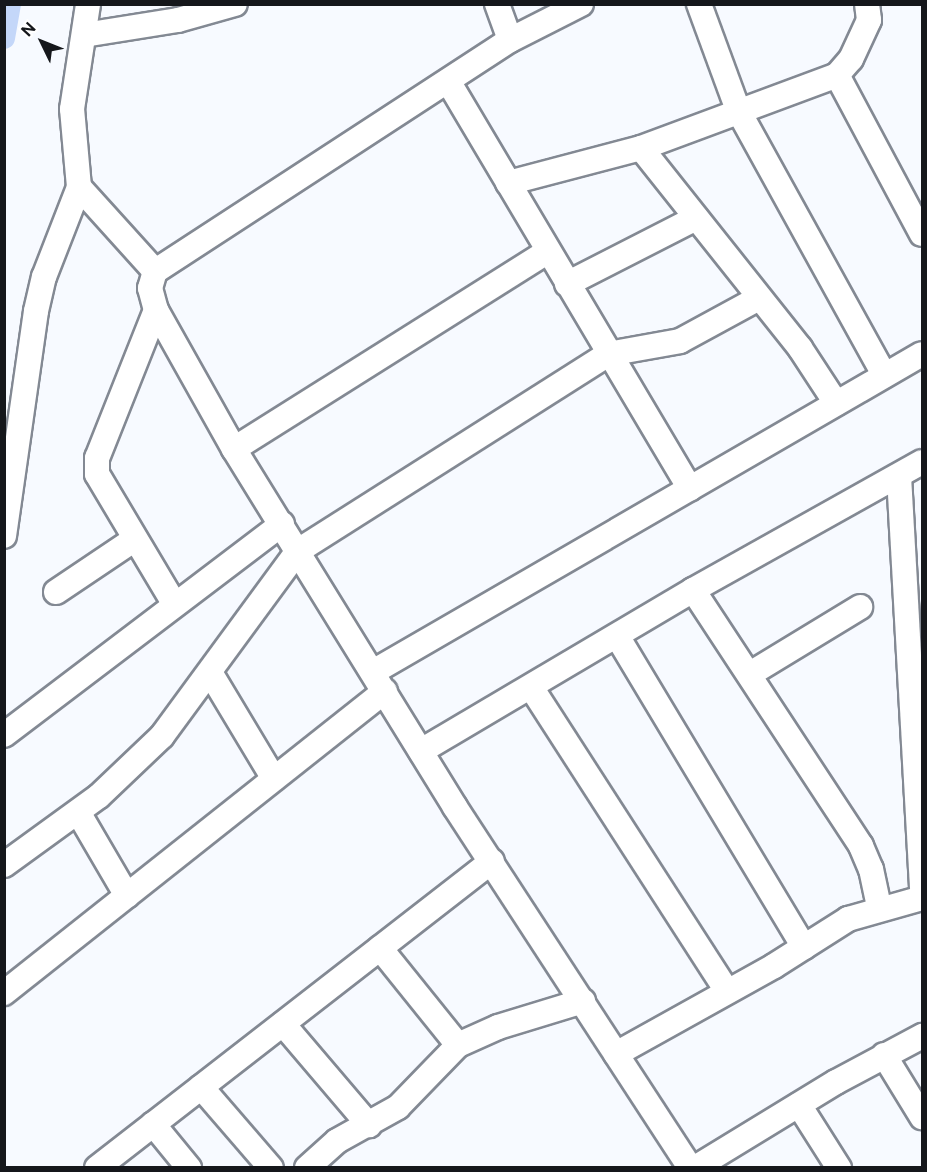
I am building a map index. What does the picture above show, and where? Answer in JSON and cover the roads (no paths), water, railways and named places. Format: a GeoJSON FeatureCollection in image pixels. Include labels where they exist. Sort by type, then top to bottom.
{"type":"FeatureCollection","features":[{"type":"Feature","properties":{"kind":"street"},"geometry":{"type":"LineString","coordinates":[[4,536],[36,311],[79,187],[72,109],[88,4]]}},
{"type":"Feature","properties":{"kind":"street"},"geometry":{"type":"LineString","coordinates":[[84,35],[178,20],[235,4]]}},
{"type":"Feature","properties":{"kind":"street"},"geometry":{"type":"LineString","coordinates":[[496,4],[510,40]]}},
{"type":"Feature","properties":{"kind":"street"},"geometry":{"type":"LineString","coordinates":[[581,4],[510,40],[155,271],[150,288],[156,310],[234,449],[421,751],[690,1167]]}},
{"type":"Feature","properties":{"kind":"street"},"geometry":{"type":"LineString","coordinates":[[699,4],[738,111],[884,375]]}},
{"type":"Feature","properties":{"kind":"street"},"geometry":{"type":"LineString","coordinates":[[508,183],[641,148],[837,75],[851,59],[868,20],[867,4]]}},
{"type":"Feature","properties":{"kind":"street"},"geometry":{"type":"LineString","coordinates":[[837,75],[922,234]]}},
{"type":"Feature","properties":{"kind":"street"},"geometry":{"type":"LineString","coordinates":[[448,81],[608,354],[690,488]]}},
{"type":"Feature","properties":{"kind":"street"},"geometry":{"type":"LineString","coordinates":[[641,148],[759,298],[836,403]]}},
{"type":"Feature","properties":{"kind":"street"},"geometry":{"type":"LineString","coordinates":[[79,187],[155,271]]}},
{"type":"Feature","properties":{"kind":"street"},"geometry":{"type":"LineString","coordinates":[[567,284],[696,218]]}},
{"type":"Feature","properties":{"kind":"street"},"geometry":{"type":"LineString","coordinates":[[234,449],[548,251]]}},
{"type":"Feature","properties":{"kind":"street"},"geometry":{"type":"LineString","coordinates":[[4,865],[78,812],[162,736],[211,674],[298,550],[608,354],[680,341],[759,298]]}},
{"type":"Feature","properties":{"kind":"street"},"geometry":{"type":"LineString","coordinates":[[156,310],[96,466],[100,481],[175,605]]}},
{"type":"Feature","properties":{"kind":"street"},"geometry":{"type":"LineString","coordinates":[[4,993],[274,779],[379,682],[690,488],[922,354]]}},
{"type":"Feature","properties":{"kind":"street"},"geometry":{"type":"LineString","coordinates":[[421,751],[693,590],[922,462]]}},
{"type":"Feature","properties":{"kind":"street"},"geometry":{"type":"LineString","coordinates":[[899,476],[922,893]]}},
{"type":"Feature","properties":{"kind":"street"},"geometry":{"type":"LineString","coordinates":[[4,735],[282,524]]}},
{"type":"Feature","properties":{"kind":"street"},"geometry":{"type":"LineString","coordinates":[[56,592],[135,539]]}},
{"type":"Feature","properties":{"kind":"street"},"geometry":{"type":"LineString","coordinates":[[693,590],[861,846],[871,869],[879,908]]}},
{"type":"Feature","properties":{"kind":"street"},"geometry":{"type":"LineString","coordinates":[[750,674],[860,607]]}},
{"type":"Feature","properties":{"kind":"street"},"geometry":{"type":"LineString","coordinates":[[617,636],[804,947]]}},
{"type":"Feature","properties":{"kind":"street"},"geometry":{"type":"LineString","coordinates":[[211,674],[274,779]]}},
{"type":"Feature","properties":{"kind":"street"},"geometry":{"type":"LineString","coordinates":[[531,687],[727,991]]}},
{"type":"Feature","properties":{"kind":"street"},"geometry":{"type":"LineString","coordinates":[[78,812],[127,896]]}},
{"type":"Feature","properties":{"kind":"street"},"geometry":{"type":"LineString","coordinates":[[98,1167],[492,861]]}},
{"type":"Feature","properties":{"kind":"street"},"geometry":{"type":"LineString","coordinates":[[616,1054],[804,947],[848,919],[879,908],[922,898]]}},
{"type":"Feature","properties":{"kind":"street"},"geometry":{"type":"LineString","coordinates":[[380,948],[458,1046]]}},
{"type":"Feature","properties":{"kind":"street"},"geometry":{"type":"LineString","coordinates":[[307,1167],[337,1141],[398,1107],[458,1046],[498,1027],[583,1001]]}},
{"type":"Feature","properties":{"kind":"street"},"geometry":{"type":"LineString","coordinates":[[283,1024],[369,1125]]}},
{"type":"Feature","properties":{"kind":"street"},"geometry":{"type":"LineString","coordinates":[[695,1167],[884,1055],[922,1036]]}},
{"type":"Feature","properties":{"kind":"street"},"geometry":{"type":"LineString","coordinates":[[884,1055],[922,1117]]}},
{"type":"Feature","properties":{"kind":"street"},"geometry":{"type":"LineString","coordinates":[[201,1087],[271,1167]]}},
{"type":"Feature","properties":{"kind":"street"},"geometry":{"type":"LineString","coordinates":[[799,1105],[838,1167]]}},
{"type":"Feature","properties":{"kind":"street"},"geometry":{"type":"LineString","coordinates":[[153,1124],[189,1167]]}},
{"type":"Feature","properties":{"kind":"waterway"},"geometry":{"type":"LineString","coordinates":[[4,38],[10,4]]}}]}
